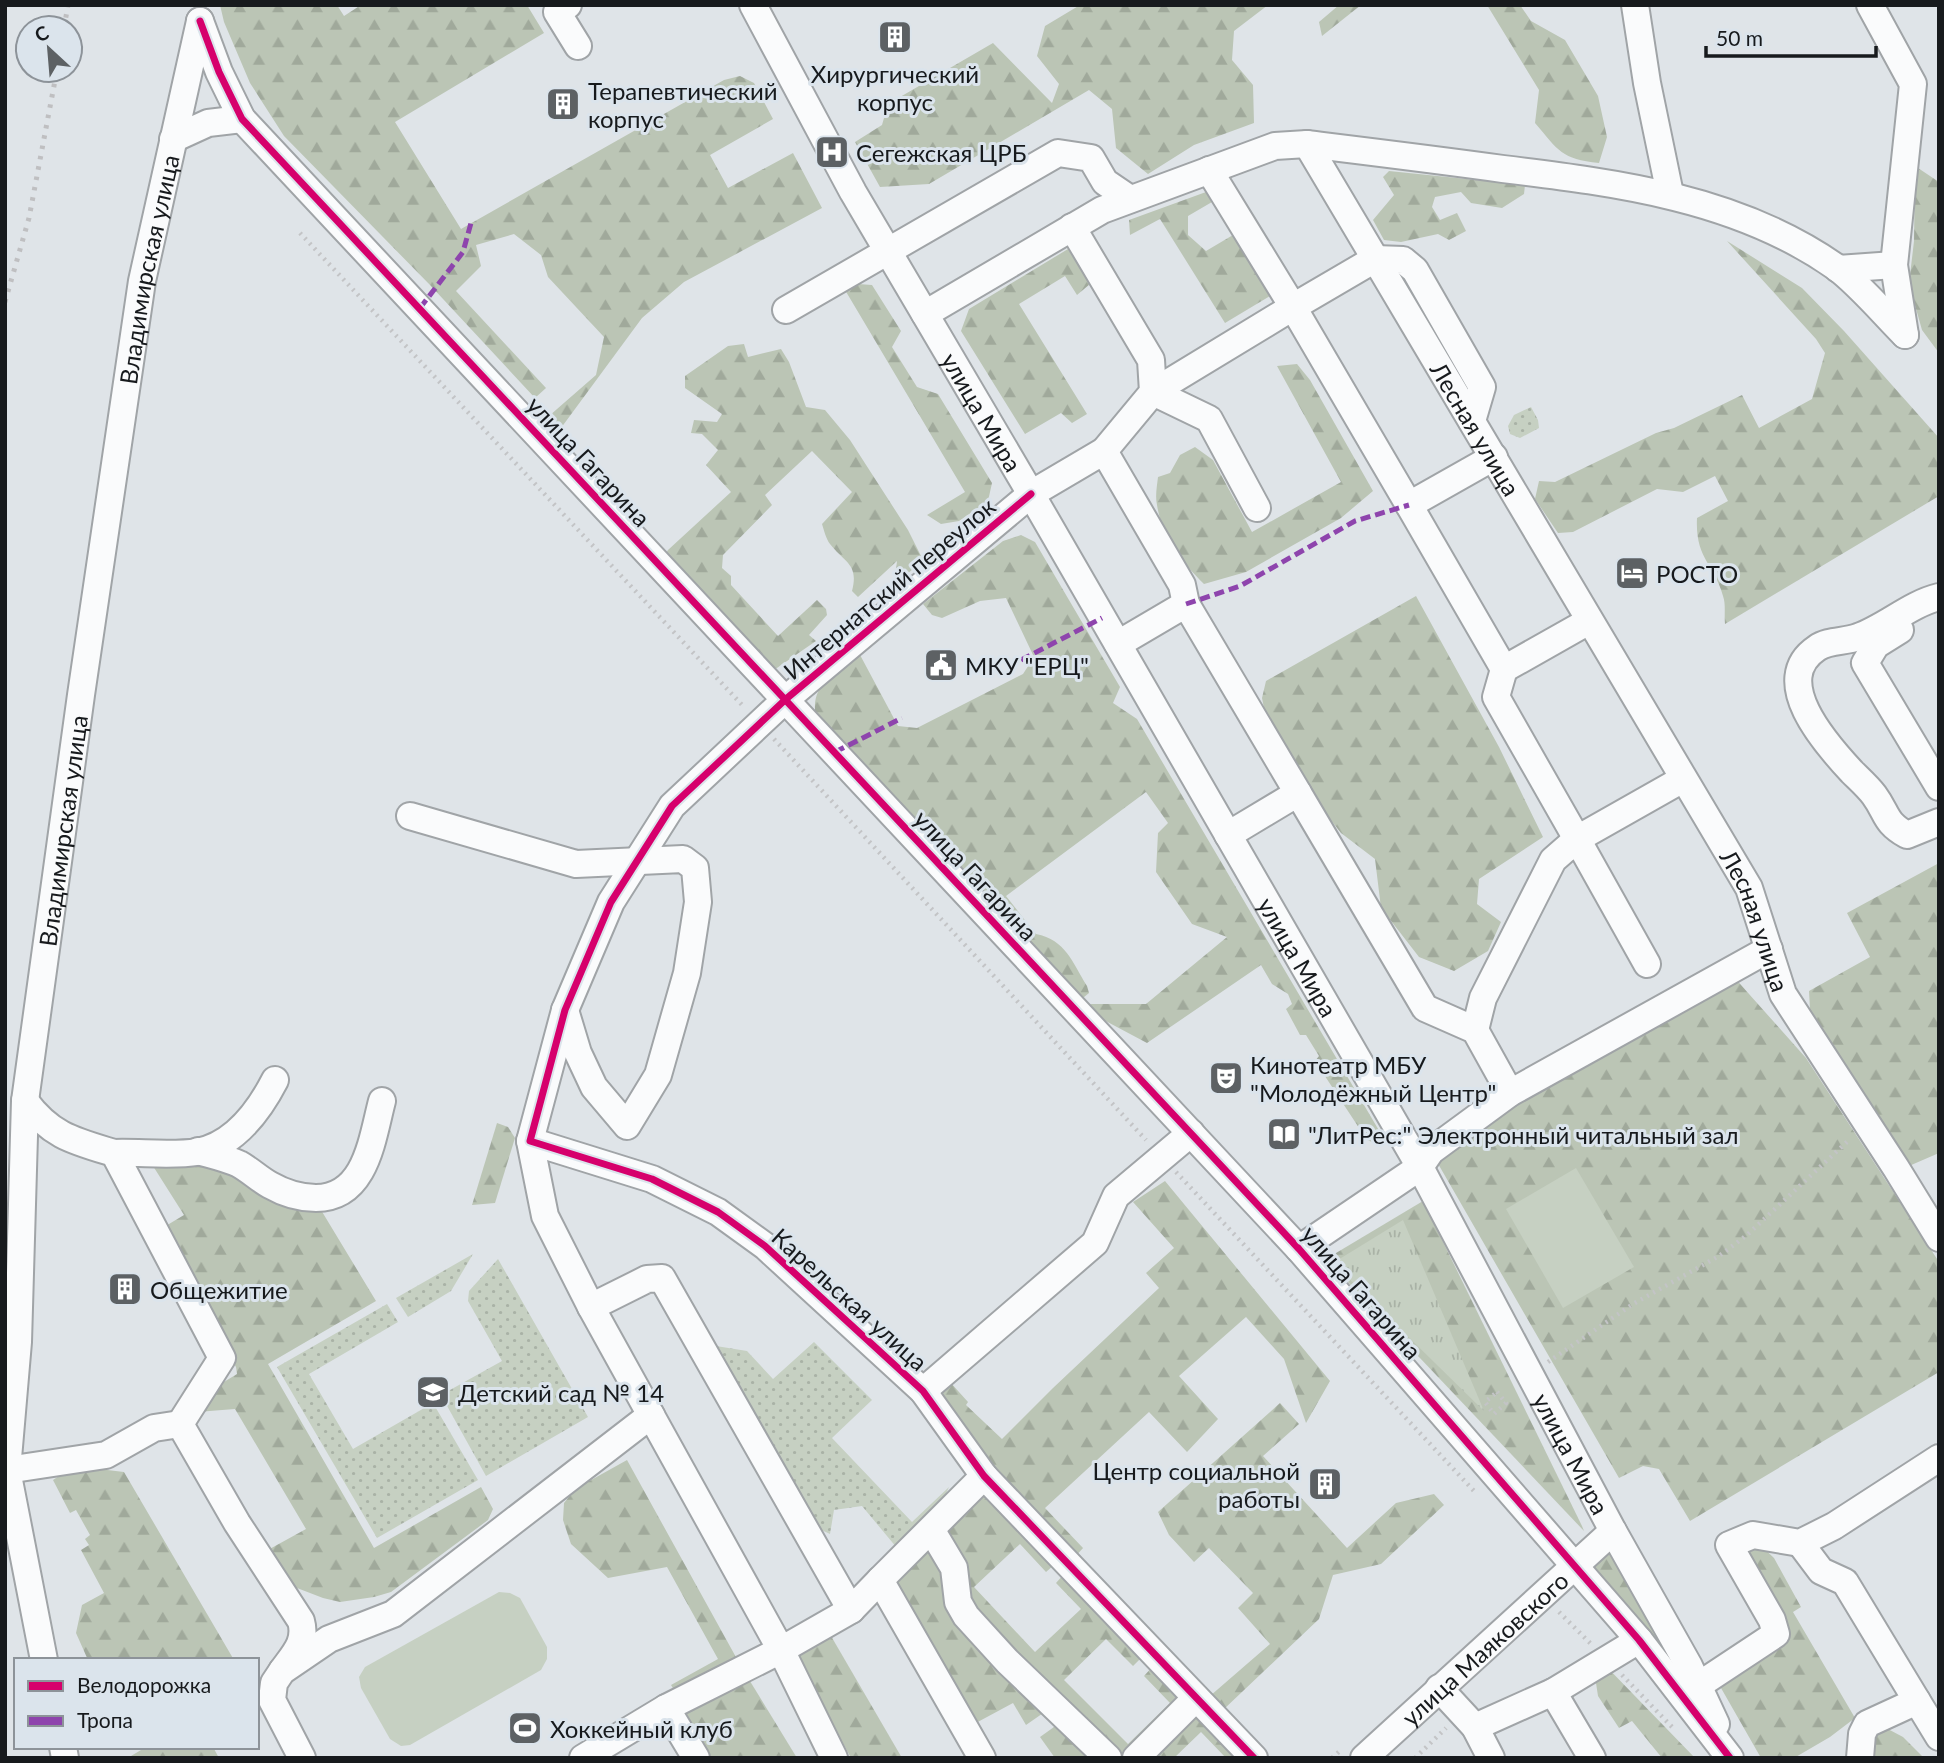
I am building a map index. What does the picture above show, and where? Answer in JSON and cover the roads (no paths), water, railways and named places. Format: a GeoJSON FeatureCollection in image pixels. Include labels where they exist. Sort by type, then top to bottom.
{"type":"FeatureCollection","features":[{"type":"Feature","properties":{"kind":"street"},"geometry":{"type":"LineString","coordinates":[[568,5],[557,12],[578,46]]}},
{"type":"Feature","properties":{"kind":"street"},"geometry":{"type":"LineString","coordinates":[[1635,5],[1647,83],[1670,194]]}},
{"type":"Feature","properties":{"kind":"street"},"geometry":{"type":"LineString","coordinates":[[925,314],[1102,210],[1275,146],[1307,144],[1553,175],[1670,194],[1744,218],[1800,245],[1838,269],[1905,335],[1894,265],[1913,83],[1870,5]]}},
{"type":"Feature","properties":{"kind":"street","name":"улица Мира"},"geometry":{"type":"LineString","coordinates":[[757,6],[852,192],[1031,494],[1420,1167],[1613,1531],[1699,1685],[1730,1758]]}},
{"type":"Feature","properties":{"kind":"street","name":"улица Гагарина"},"geometry":{"type":"LineString","coordinates":[[201,13],[219,72],[242,119],[1299,1248],[1639,1640],[1730,1758]]}},
{"type":"Feature","properties":{"kind":"street","name":"Владимирская улица"},"geometry":{"type":"LineString","coordinates":[[44,1658],[7,1470],[18,1342],[25,1101],[142,281],[201,13]]}},
{"type":"Feature","properties":{"kind":"street"},"geometry":{"type":"LineString","coordinates":[[173,139],[208,123],[242,119]]}},
{"type":"Feature","properties":{"kind":"street","name":"Лесная улица"},"geometry":{"type":"LineString","coordinates":[[1307,144],[1749,888],[1783,995],[1939,1238]]}},
{"type":"Feature","properties":{"kind":"street"},"geometry":{"type":"LineString","coordinates":[[786,310],[1058,153],[1091,158],[1105,182],[1130,199]]}},
{"type":"Feature","properties":{"kind":"street"},"geometry":{"type":"LineString","coordinates":[[1209,170],[1293,307],[1504,669]]}},
{"type":"Feature","properties":{"kind":"street"},"geometry":{"type":"LineString","coordinates":[[1072,227],[1151,360],[1153,392],[1209,419],[1258,508]]}},
{"type":"Feature","properties":{"kind":"street","name":"Интернатский переулок"},"geometry":{"type":"LineString","coordinates":[[530,1141],[565,1010],[611,902],[672,806],[786,699],[1031,494],[1104,451],[1153,392],[1375,259]]}},
{"type":"Feature","properties":{"kind":"street"},"geometry":{"type":"LineString","coordinates":[[1838,269],[1894,265]]}},
{"type":"Feature","properties":{"kind":"street"},"geometry":{"type":"LineString","coordinates":[[1104,451],[1182,584],[1186,604],[1425,1008],[1475,1030],[1510,1093]]}},
{"type":"Feature","properties":{"kind":"street"},"geometry":{"type":"LineString","coordinates":[[1409,505],[1494,457]]}},
{"type":"Feature","properties":{"kind":"street"},"geometry":{"type":"LineString","coordinates":[[1939,597],[1858,637],[1819,645],[1802,660],[1796,675],[1802,703],[1817,729],[1835,754],[1874,795],[1893,827],[1907,835],[1939,822]]}},
{"type":"Feature","properties":{"kind":"street"},"geometry":{"type":"LineString","coordinates":[[1118,644],[1186,604]]}},
{"type":"Feature","properties":{"kind":"street"},"geometry":{"type":"LineString","coordinates":[[1939,611],[1908,625],[1876,645],[1865,663],[1939,787]]}},
{"type":"Feature","properties":{"kind":"street"},"geometry":{"type":"LineString","coordinates":[[1589,621],[1504,669],[1496,697],[1647,964]]}},
{"type":"Feature","properties":{"kind":"street"},"geometry":{"type":"LineString","coordinates":[[1475,1030],[1483,998],[1553,860],[1577,839],[1683,779]]}},
{"type":"Feature","properties":{"kind":"street"},"geometry":{"type":"LineString","coordinates":[[1228,835],[1298,793]]}},
{"type":"Feature","properties":{"kind":"street"},"geometry":{"type":"LineString","coordinates":[[411,816],[576,863],[683,859],[695,868],[698,902],[687,973],[658,1075],[626,1126],[594,1087],[578,1053],[565,1010]]}},
{"type":"Feature","properties":{"kind":"street"},"geometry":{"type":"LineString","coordinates":[[1299,1248],[1420,1167],[1431,1151],[1510,1093],[1769,949]]}},
{"type":"Feature","properties":{"kind":"street"},"geometry":{"type":"LineString","coordinates":[[198,1152],[232,1137],[261,1107],[275,1080]]}},
{"type":"Feature","properties":{"kind":"street"},"geometry":{"type":"LineString","coordinates":[[25,1101],[38,1119],[68,1140],[114,1153],[198,1152],[239,1164],[269,1185],[305,1198],[337,1196],[352,1184],[360,1173],[382,1101]]}},
{"type":"Feature","properties":{"kind":"street"},"geometry":{"type":"LineString","coordinates":[[923,1391],[1095,1243],[1116,1196],[1191,1133]]}},
{"type":"Feature","properties":{"kind":"street"},"geometry":{"type":"LineString","coordinates":[[530,1141],[545,1216],[591,1307],[781,1650],[834,1758]]}},
{"type":"Feature","properties":{"kind":"street","name":"Карельская улица"},"geometry":{"type":"LineString","coordinates":[[530,1141],[652,1179],[718,1212],[765,1246],[923,1391],[984,1476],[1254,1758]]}},
{"type":"Feature","properties":{"kind":"street"},"geometry":{"type":"LineString","coordinates":[[7,1470],[106,1455],[154,1429],[180,1424],[222,1357],[114,1153]]}},
{"type":"Feature","properties":{"kind":"street"},"geometry":{"type":"LineString","coordinates":[[591,1307],[647,1279],[662,1279],[850,1610]]}},
{"type":"Feature","properties":{"kind":"street"},"geometry":{"type":"LineString","coordinates":[[282,1671],[329,1639],[393,1614],[651,1415]]}},
{"type":"Feature","properties":{"kind":"street"},"geometry":{"type":"LineString","coordinates":[[180,1424],[237,1524],[301,1621],[304,1630],[303,1642],[274,1683],[272,1700],[302,1758]]}},
{"type":"Feature","properties":{"kind":"street"},"geometry":{"type":"LineString","coordinates":[[1699,1685],[1776,1634],[1772,1620],[1729,1545],[1753,1535],[1800,1542],[1834,1526],[1938,1459]]}},
{"type":"Feature","properties":{"kind":"street"},"geometry":{"type":"LineString","coordinates":[[600,1753],[666,1709],[781,1650],[850,1610],[932,1531],[984,1476]]}},
{"type":"Feature","properties":{"kind":"street"},"geometry":{"type":"LineString","coordinates":[[932,1531],[954,1568],[958,1602],[967,1616],[1007,1661],[1108,1758]]}},
{"type":"Feature","properties":{"kind":"street","name":"улица Маяковского"},"geometry":{"type":"LineString","coordinates":[[1354,1753],[1439,1688],[1613,1531]]}},
{"type":"Feature","properties":{"kind":"street"},"geometry":{"type":"LineString","coordinates":[[1800,1542],[1821,1571],[1845,1581],[1939,1737]]}},
{"type":"Feature","properties":{"kind":"street"},"geometry":{"type":"LineString","coordinates":[[880,1580],[982,1758]]}},
{"type":"Feature","properties":{"kind":"street"},"geometry":{"type":"LineString","coordinates":[[1468,1720],[1553,1692],[1639,1640]]}},
{"type":"Feature","properties":{"kind":"street"},"geometry":{"type":"LineString","coordinates":[[1439,1688],[1468,1720],[1491,1758]]}},
{"type":"Feature","properties":{"kind":"street"},"geometry":{"type":"LineString","coordinates":[[1553,1692],[1592,1758]]}},
{"type":"Feature","properties":{"kind":"street"},"geometry":{"type":"LineString","coordinates":[[1136,1758],[1196,1698]]}},
{"type":"Feature","properties":{"kind":"street"},"geometry":{"type":"LineString","coordinates":[[1860,1758],[1862,1734],[1867,1724],[1917,1701]]}},
{"type":"Feature","properties":{"kind":"street"},"geometry":{"type":"LineString","coordinates":[[666,1709],[696,1758]]}},
{"type":"Feature","properties":{"kind":"railway"},"geometry":{"type":"LineString","coordinates":[[66,14],[68,5]]}},
{"type":"Feature","properties":{"kind":"railway"},"geometry":{"type":"LineString","coordinates":[[5,302],[29,218],[54,84]]}},
{"type":"Feature","properties":{"kind":"place","name":"Хирургический корпус"},"geometry":{"type":"Point","coordinates":[895,37]}},
{"type":"Feature","properties":{"kind":"place","name":"Терапевтический корпус"},"geometry":{"type":"Point","coordinates":[563,104]}},
{"type":"Feature","properties":{"kind":"place","name":"Сегежская ЦРБ"},"geometry":{"type":"Point","coordinates":[832,152]}},
{"type":"Feature","properties":{"kind":"place","name":"РОСТО"},"geometry":{"type":"Point","coordinates":[1632,573]}},
{"type":"Feature","properties":{"kind":"place","name":"МКУ \"ЕРЦ\""},"geometry":{"type":"Point","coordinates":[941,665]}},
{"type":"Feature","properties":{"kind":"place","name":"Кинотеатр МБУ \"Молодёжный Центр\""},"geometry":{"type":"Point","coordinates":[1226,1078]}},
{"type":"Feature","properties":{"kind":"place","name":"\"ЛитРес:\" Электронный читальный зал"},"geometry":{"type":"Point","coordinates":[1284,1134]}},
{"type":"Feature","properties":{"kind":"place","name":"Общежитие"},"geometry":{"type":"Point","coordinates":[125,1289]}},
{"type":"Feature","properties":{"kind":"place","name":"Детский сад № 14"},"geometry":{"type":"Point","coordinates":[433,1392]}},
{"type":"Feature","properties":{"kind":"place","name":"Центр социальной работы"},"geometry":{"type":"Point","coordinates":[1325,1484]}},
{"type":"Feature","properties":{"kind":"place","name":"Хоккейный клуб"},"geometry":{"type":"Point","coordinates":[525,1728]}}]}
